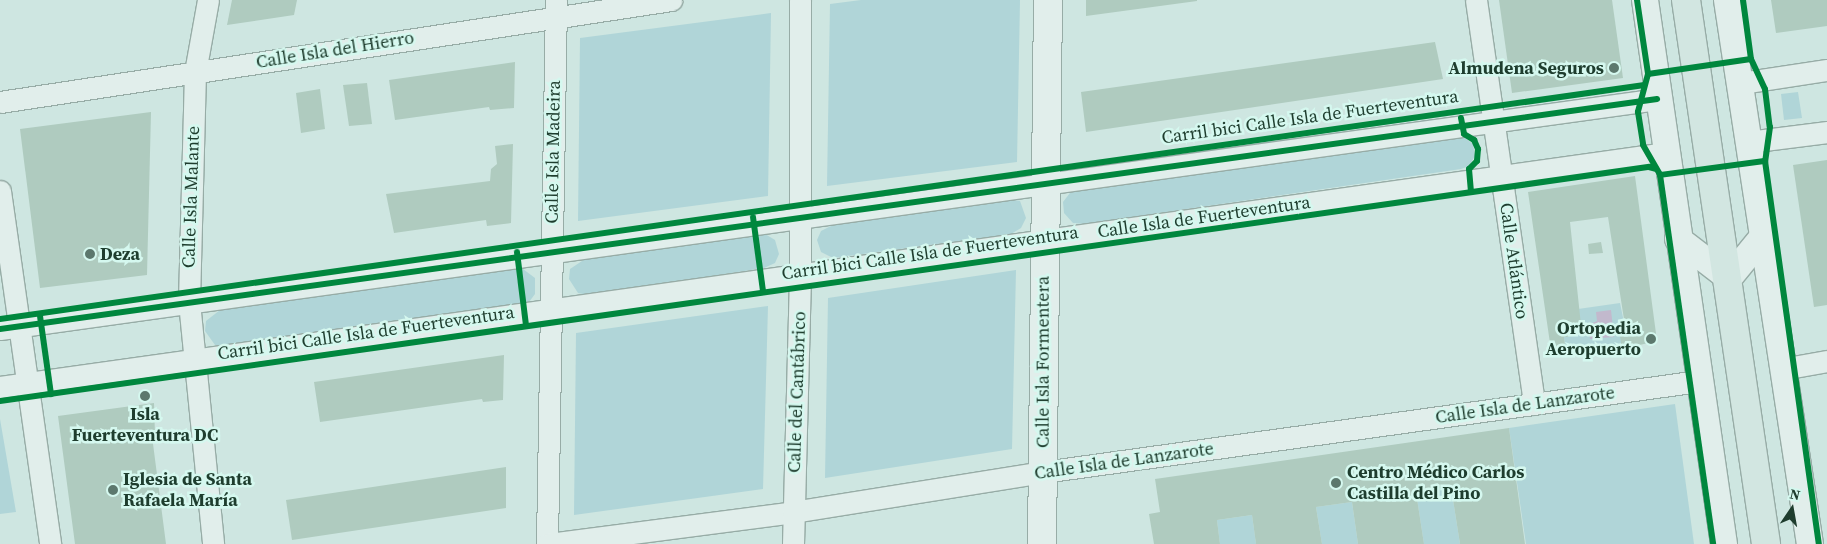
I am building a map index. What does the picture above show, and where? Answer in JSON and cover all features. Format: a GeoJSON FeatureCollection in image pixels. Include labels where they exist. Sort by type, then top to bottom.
{"type":"FeatureCollection","features":[{"type":"Feature","properties":{"kind":"main road","name":"Calle Isla Formentera"},"geometry":{"type":"LineString","coordinates":[[1042,544],[1044,183],[1048,0]]}},
{"type":"Feature","properties":{"kind":"main road"},"geometry":{"type":"LineString","coordinates":[[1686,0],[1729,278],[1766,544]]}},
{"type":"Feature","properties":{"kind":"street","name":"Calle Isla Malante"},"geometry":{"type":"LineString","coordinates":[[208,0],[195,72],[188,302],[192,360],[213,544]]}},
{"type":"Feature","properties":{"kind":"street","name":"Calle Isla del Hierro"},"geometry":{"type":"LineString","coordinates":[[0,102],[195,72],[556,8],[671,0]]}},
{"type":"Feature","properties":{"kind":"street","name":"Calle del Cantábrico"},"geometry":{"type":"LineString","coordinates":[[793,544],[800,275],[797,219],[800,0]]}},
{"type":"Feature","properties":{"kind":"street","name":"Calle Atlántico"},"geometry":{"type":"LineString","coordinates":[[1476,0],[1534,404]]}},
{"type":"Feature","properties":{"kind":"street"},"geometry":{"type":"LineString","coordinates":[[1645,0],[1657,99],[1724,544]]}},
{"type":"Feature","properties":{"kind":"street"},"geometry":{"type":"LineString","coordinates":[[1727,0],[1741,83],[1761,239],[1810,544]]}},
{"type":"Feature","properties":{"kind":"street","name":"Calle Isla Madeira"},"geometry":{"type":"LineString","coordinates":[[548,544],[548,311],[551,255],[556,8]]}},
{"type":"Feature","properties":{"kind":"street"},"geometry":{"type":"LineString","coordinates":[[1741,83],[1827,70]]}},
{"type":"Feature","properties":{"kind":"street"},"geometry":{"type":"LineString","coordinates":[[10,328],[188,302],[551,255],[1044,183],[1657,99]]}},
{"type":"Feature","properties":{"kind":"street"},"geometry":{"type":"LineString","coordinates":[[1748,142],[1827,132]]}},
{"type":"Feature","properties":{"kind":"street","name":"Calle Isla de Fuerteventura"},"geometry":{"type":"LineString","coordinates":[[0,387],[1665,153]]}},
{"type":"Feature","properties":{"kind":"street"},"geometry":{"type":"LineString","coordinates":[[0,191],[10,328],[27,383],[50,544]]}},
{"type":"Feature","properties":{"kind":"street"},"geometry":{"type":"LineString","coordinates":[[1678,239],[1729,278],[1761,239]]}},
{"type":"Feature","properties":{"kind":"street"},"geometry":{"type":"LineString","coordinates":[[1782,369],[1827,361]]}},
{"type":"Feature","properties":{"kind":"street","name":"Calle Isla de Lanzarote"},"geometry":{"type":"LineString","coordinates":[[548,544],[793,512],[1043,472],[1699,381]]}},
{"type":"Feature","properties":{"kind":"shaded area"},"geometry":{"type":"Polygon","coordinates":[[[861,0],[1020,0],[1017,162],[827,186],[830,4],[861,0]]]}},
{"type":"Feature","properties":{"kind":"shaded area"},"geometry":{"type":"Polygon","coordinates":[[[771,13],[768,196],[578,221],[580,38],[771,13]]]}},
{"type":"Feature","properties":{"kind":"shaded area"},"geometry":{"type":"Polygon","coordinates":[[[1798,92],[1802,118],[1784,120],[1781,94],[1798,92]]]}},
{"type":"Feature","properties":{"kind":"shaded area"},"geometry":{"type":"Polygon","coordinates":[[[1461,135],[1473,144],[1475,156],[1469,166],[1461,169],[1084,224],[1073,223],[1064,213],[1063,202],[1073,189],[1461,135]]]}},
{"type":"Feature","properties":{"kind":"shaded area"},"geometry":{"type":"Polygon","coordinates":[[[1008,199],[1020,201],[1026,218],[1021,228],[1011,234],[833,258],[821,252],[817,240],[821,231],[833,225],[1008,199]]]}},
{"type":"Feature","properties":{"kind":"shaded area"},"geometry":{"type":"Polygon","coordinates":[[[765,234],[775,240],[779,254],[775,263],[764,268],[588,295],[578,293],[569,279],[570,269],[585,259],[765,234]]]}},
{"type":"Feature","properties":{"kind":"shaded area"},"geometry":{"type":"Polygon","coordinates":[[[515,268],[523,269],[535,278],[535,294],[529,302],[227,346],[215,345],[205,331],[206,321],[220,310],[515,268]]]}},
{"type":"Feature","properties":{"kind":"shaded area"},"geometry":{"type":"Polygon","coordinates":[[[1016,270],[1012,449],[825,478],[828,298],[1016,270]]]}},
{"type":"Feature","properties":{"kind":"shaded area"},"geometry":{"type":"Polygon","coordinates":[[[1620,303],[1626,332],[1622,347],[1566,354],[1564,337],[1569,337],[1568,327],[1580,325],[1578,309],[1620,303]]]}},
{"type":"Feature","properties":{"kind":"shaded area"},"geometry":{"type":"Polygon","coordinates":[[[768,306],[763,489],[574,515],[576,333],[768,306]]]}},
{"type":"Feature","properties":{"kind":"shaded area"},"geometry":{"type":"Polygon","coordinates":[[[1611,310],[1614,337],[1590,339],[1588,325],[1597,321],[1596,312],[1611,310]]]}},
{"type":"Feature","properties":{"kind":"shaded area"},"geometry":{"type":"Polygon","coordinates":[[[1675,404],[1694,544],[1526,544],[1509,428],[1675,404]]]}},
{"type":"Feature","properties":{"kind":"shaded area"},"geometry":{"type":"Polygon","coordinates":[[[0,419],[16,512],[0,514],[0,419]]]}},
{"type":"Feature","properties":{"kind":"shaded area"},"geometry":{"type":"Polygon","coordinates":[[[1451,487],[1460,544],[1424,544],[1416,492],[1451,487]]]}},
{"type":"Feature","properties":{"kind":"shaded area"},"geometry":{"type":"Polygon","coordinates":[[[1352,502],[1358,544],[1322,544],[1316,507],[1352,502]]]}},
{"type":"Feature","properties":{"kind":"shaded area"},"geometry":{"type":"Polygon","coordinates":[[[1252,515],[1256,544],[1220,544],[1217,520],[1252,515]]]}},
{"type":"Feature","properties":{"kind":"building"},"geometry":{"type":"Polygon","coordinates":[[[232,0],[297,0],[294,15],[227,25],[232,0]]]}},
{"type":"Feature","properties":{"kind":"building"},"geometry":{"type":"Polygon","coordinates":[[[1086,0],[1197,0],[1197,1],[1086,16],[1086,0]]]}},
{"type":"Feature","properties":{"kind":"building"},"geometry":{"type":"Polygon","coordinates":[[[1499,0],[1612,0],[1623,78],[1512,93],[1499,0]]]}},
{"type":"Feature","properties":{"kind":"building"},"geometry":{"type":"Polygon","coordinates":[[[1771,0],[1827,0],[1827,26],[1776,33],[1771,0]]]}},
{"type":"Feature","properties":{"kind":"building"},"geometry":{"type":"Polygon","coordinates":[[[1435,42],[1443,79],[1086,132],[1081,92],[1435,42]]]}},
{"type":"Feature","properties":{"kind":"building"},"geometry":{"type":"Polygon","coordinates":[[[515,62],[514,108],[490,110],[489,107],[395,120],[389,80],[515,62]]]}},
{"type":"Feature","properties":{"kind":"building"},"geometry":{"type":"Polygon","coordinates":[[[367,83],[372,124],[349,126],[343,85],[367,83]]]}},
{"type":"Feature","properties":{"kind":"building"},"geometry":{"type":"Polygon","coordinates":[[[320,89],[325,129],[301,133],[296,93],[320,89]]]}},
{"type":"Feature","properties":{"kind":"building"},"geometry":{"type":"Polygon","coordinates":[[[151,112],[147,275],[40,288],[20,129],[151,112]]]}},
{"type":"Feature","properties":{"kind":"building"},"geometry":{"type":"Polygon","coordinates":[[[513,144],[511,223],[487,226],[486,220],[394,233],[386,194],[490,181],[491,169],[497,164],[495,146],[513,144]]]}},
{"type":"Feature","properties":{"kind":"building"},"geometry":{"type":"Polygon","coordinates":[[[1827,160],[1827,305],[1814,307],[1793,165],[1827,160]]]}},
{"type":"Feature","properties":{"kind":"building"},"geometry":{"type":"Polygon","coordinates":[[[1635,176],[1657,341],[1622,349],[1620,336],[1626,332],[1608,217],[1570,222],[1581,325],[1568,327],[1569,337],[1564,337],[1566,354],[1552,357],[1528,192],[1635,176]]]}},
{"type":"Feature","properties":{"kind":"building"},"geometry":{"type":"Polygon","coordinates":[[[1601,242],[1603,253],[1589,254],[1588,244],[1601,242]]]}},
{"type":"Feature","properties":{"kind":"building"},"geometry":{"type":"Polygon","coordinates":[[[504,355],[503,400],[483,402],[482,399],[320,422],[314,382],[504,355]]]}},
{"type":"Feature","properties":{"kind":"building","name":"Iglesia de Santa Rafaela María"},"geometry":{"type":"Polygon","coordinates":[[[154,403],[155,435],[152,436],[166,544],[75,544],[58,416],[154,403]]]}},
{"type":"Feature","properties":{"kind":"building","name":"Centro Médico Carlos Castilla del Pino"},"geometry":{"type":"Polygon","coordinates":[[[1509,428],[1525,544],[1460,544],[1451,487],[1416,492],[1424,544],[1358,544],[1352,502],[1316,507],[1322,544],[1256,544],[1252,515],[1217,520],[1220,544],[1154,544],[1149,514],[1160,512],[1155,479],[1509,428]]]}},
{"type":"Feature","properties":{"kind":"building"},"geometry":{"type":"Polygon","coordinates":[[[506,467],[506,508],[292,540],[286,500],[506,467]]]}},
{"type":"Feature","properties":{"kind":"cycle path"},"geometry":{"type":"LineString","coordinates":[[1637,0],[1648,74],[1638,112],[1643,145],[1660,175],[1713,544]]}},
{"type":"Feature","properties":{"kind":"cycle path"},"geometry":{"type":"LineString","coordinates":[[1743,0],[1751,59],[1765,89],[1770,127],[1765,161],[1819,544]]}},
{"type":"Feature","properties":{"kind":"cycle path"},"geometry":{"type":"LineString","coordinates":[[1648,74],[1751,59]]}},
{"type":"Feature","properties":{"kind":"cycle path","name":"Carril bici Calle Isla de Fuerteventura"},"geometry":{"type":"LineString","coordinates":[[0,319],[1644,85]]}},
{"type":"Feature","properties":{"kind":"cycle path"},"geometry":{"type":"LineString","coordinates":[[0,329],[1657,99]]}},
{"type":"Feature","properties":{"kind":"cycle path"},"geometry":{"type":"LineString","coordinates":[[1461,118],[1464,134],[1474,140],[1478,149],[1477,161],[1469,169],[1471,192]]}},
{"type":"Feature","properties":{"kind":"cycle path"},"geometry":{"type":"LineString","coordinates":[[1660,175],[1765,161]]}},
{"type":"Feature","properties":{"kind":"cycle path","name":"Carril bici Calle Isla de Fuerteventura"},"geometry":{"type":"LineString","coordinates":[[0,401],[1649,167],[1656,169]]}},
{"type":"Feature","properties":{"kind":"cycle path"},"geometry":{"type":"LineString","coordinates":[[753,217],[763,291]]}},
{"type":"Feature","properties":{"kind":"cycle path","name":"Carril bici Calle Isla de Fuerteventura"},"geometry":{"type":"LineString","coordinates":[[517,252],[526,325]]}},
{"type":"Feature","properties":{"kind":"cycle path"},"geometry":{"type":"LineString","coordinates":[[40,316],[51,394]]}},
{"type":"Feature","properties":{"kind":"place","name":"Almudena Seguros"},"geometry":{"type":"Point","coordinates":[1614,68]}},
{"type":"Feature","properties":{"kind":"place","name":"Deza"},"geometry":{"type":"Point","coordinates":[90,254]}},
{"type":"Feature","properties":{"kind":"place","name":"Ortopedia Aeropuerto"},"geometry":{"type":"Point","coordinates":[1651,339]}},
{"type":"Feature","properties":{"kind":"place","name":"Isla Fuerteventura DC"},"geometry":{"type":"Point","coordinates":[145,396]}},
{"type":"Feature","properties":{"kind":"place","name":"Centro Médico Carlos Castilla del Pino"},"geometry":{"type":"Point","coordinates":[1336,483]}},
{"type":"Feature","properties":{"kind":"place","name":"Iglesia de Santa Rafaela María"},"geometry":{"type":"Point","coordinates":[113,490]}}]}
